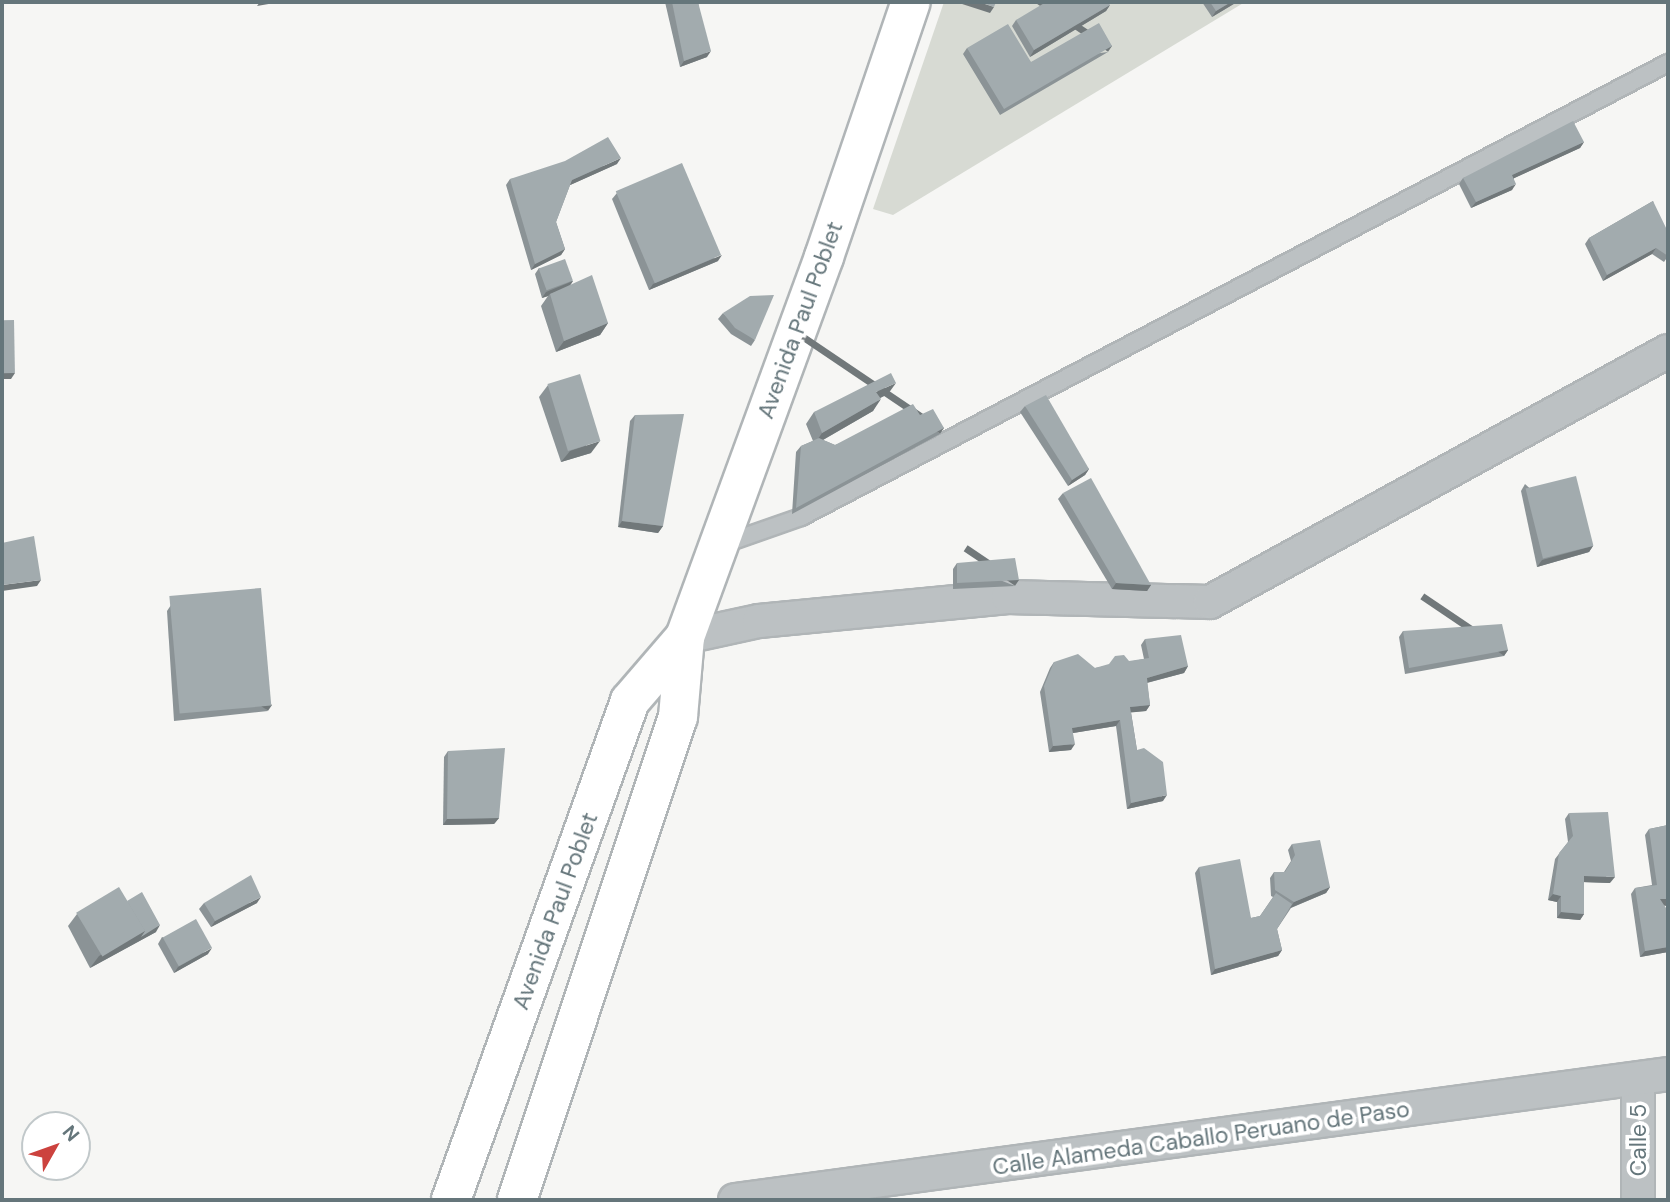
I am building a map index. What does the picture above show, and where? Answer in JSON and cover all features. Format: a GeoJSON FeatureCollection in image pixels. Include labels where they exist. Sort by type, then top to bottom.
{"type":"FeatureCollection","features":[{"type":"Feature","properties":{"kind":"main road","name":"Avenida Paul Poblet"},"geometry":{"type":"LineString","coordinates":[[517,1200],[678,717],[685,637],[824,257],[911,2]]}},
{"type":"Feature","properties":{"kind":"main road","name":"Avenida Paul Poblet"},"geometry":{"type":"LineString","coordinates":[[451,1200],[630,701],[685,637]]}},
{"type":"Feature","properties":{"kind":"street"},"geometry":{"type":"LineString","coordinates":[[685,637],[759,621],[1008,597],[1210,602],[1668,351]]}},
{"type":"Feature","properties":{"kind":"street","name":"Calle Alameda Caballo Peruano de Paso"},"geometry":{"type":"LineString","coordinates":[[735,1200],[1653,1077]]}},
{"type":"Feature","properties":{"kind":"street","name":"Calle 5"},"geometry":{"type":"LineString","coordinates":[[1638,1200],[1653,1077]]}},
{"type":"Feature","properties":{"kind":"lane"},"geometry":{"type":"LineString","coordinates":[[719,546],[801,517],[1668,63]]}},
{"type":"Feature","properties":{"kind":"shaded area"},"geometry":{"type":"Polygon","coordinates":[[[944,2],[1245,2],[893,215],[873,209],[944,2]]]}},
{"type":"Feature","properties":{"kind":"building"},"geometry":{"type":"Polygon","coordinates":[[[672,2],[698,2],[711,51],[684,61],[672,2]]]}},
{"type":"Feature","properties":{"kind":"building"},"geometry":{"type":"Polygon","coordinates":[[[979,2],[996,2],[994,7],[979,2]]]}},
{"type":"Feature","properties":{"kind":"building"},"geometry":{"type":"Polygon","coordinates":[[[1046,2],[1108,2],[1110,5],[1034,50],[1016,20],[1046,2]]]}},
{"type":"Feature","properties":{"kind":"building"},"geometry":{"type":"Polygon","coordinates":[[[1210,2],[1231,2],[1216,11],[1210,2]]]}},
{"type":"Feature","properties":{"kind":"building"},"geometry":{"type":"Polygon","coordinates":[[[1099,23],[1112,46],[1004,109],[967,48],[1008,24],[1031,62],[1099,23]]]}},
{"type":"Feature","properties":{"kind":"building"},"geometry":{"type":"Polygon","coordinates":[[[1573,121],[1584,142],[1512,175],[1516,184],[1476,202],[1463,178],[1573,121]]]}},
{"type":"Feature","properties":{"kind":"building"},"geometry":{"type":"Polygon","coordinates":[[[608,137],[621,158],[572,180],[556,222],[565,249],[535,264],[510,179],[565,161],[608,137]]]}},
{"type":"Feature","properties":{"kind":"building"},"geometry":{"type":"Polygon","coordinates":[[[682,163],[721,255],[655,283],[616,191],[682,163]]]}},
{"type":"Feature","properties":{"kind":"building"},"geometry":{"type":"Polygon","coordinates":[[[1653,201],[1668,232],[1668,256],[1656,248],[1607,275],[1589,238],[1653,201]]]}},
{"type":"Feature","properties":{"kind":"building"},"geometry":{"type":"Polygon","coordinates":[[[565,259],[573,281],[547,290],[539,269],[565,259]]]}},
{"type":"Feature","properties":{"kind":"building"},"geometry":{"type":"Polygon","coordinates":[[[592,275],[608,323],[564,341],[550,294],[592,275]]]}},
{"type":"Feature","properties":{"kind":"building"},"geometry":{"type":"Polygon","coordinates":[[[774,295],[755,340],[735,328],[723,313],[750,296],[774,295]]]}},
{"type":"Feature","properties":{"kind":"building"},"geometry":{"type":"Polygon","coordinates":[[[2,320],[14,320],[15,373],[3,373],[2,320]]]}},
{"type":"Feature","properties":{"kind":"building"},"geometry":{"type":"Polygon","coordinates":[[[891,373],[896,383],[876,392],[881,399],[822,433],[814,412],[891,373]]]}},
{"type":"Feature","properties":{"kind":"building"},"geometry":{"type":"Polygon","coordinates":[[[580,374],[600,441],[568,451],[547,384],[580,374]]]}},
{"type":"Feature","properties":{"kind":"building"},"geometry":{"type":"Polygon","coordinates":[[[1046,395],[1089,469],[1072,480],[1025,406],[1046,395]]]}},
{"type":"Feature","properties":{"kind":"building"},"geometry":{"type":"Polygon","coordinates":[[[913,404],[920,415],[933,409],[944,428],[796,508],[801,446],[819,438],[835,445],[913,404]]]}},
{"type":"Feature","properties":{"kind":"building"},"geometry":{"type":"Polygon","coordinates":[[[684,414],[663,526],[622,521],[635,415],[684,414]]]}},
{"type":"Feature","properties":{"kind":"building"},"geometry":{"type":"Polygon","coordinates":[[[1576,476],[1593,546],[1543,558],[1526,489],[1576,476]]]}},
{"type":"Feature","properties":{"kind":"building"},"geometry":{"type":"Polygon","coordinates":[[[1091,478],[1151,585],[1116,583],[1063,493],[1091,478]]]}},
{"type":"Feature","properties":{"kind":"building"},"geometry":{"type":"Polygon","coordinates":[[[34,536],[41,580],[2,585],[2,543],[34,536]]]}},
{"type":"Feature","properties":{"kind":"building"},"geometry":{"type":"Polygon","coordinates":[[[1015,558],[1019,580],[957,583],[957,563],[1015,558]]]}},
{"type":"Feature","properties":{"kind":"building"},"geometry":{"type":"Polygon","coordinates":[[[261,588],[271,706],[180,714],[169,596],[261,588]]]}},
{"type":"Feature","properties":{"kind":"building"},"geometry":{"type":"Polygon","coordinates":[[[1502,624],[1508,650],[1409,668],[1403,631],[1502,624]]]}},
{"type":"Feature","properties":{"kind":"building"},"geometry":{"type":"Polygon","coordinates":[[[1181,635],[1188,666],[1147,678],[1150,705],[1130,707],[1137,750],[1144,748],[1163,762],[1167,795],[1131,803],[1120,720],[1072,728],[1075,744],[1053,746],[1044,686],[1054,662],[1078,654],[1095,668],[1109,664],[1115,656],[1124,655],[1129,661],[1149,658],[1145,639],[1181,635]]]}},
{"type":"Feature","properties":{"kind":"building"},"geometry":{"type":"Polygon","coordinates":[[[505,748],[499,818],[447,819],[448,751],[505,748]]]}},
{"type":"Feature","properties":{"kind":"building"},"geometry":{"type":"Polygon","coordinates":[[[1608,812],[1615,877],[1584,876],[1584,914],[1561,912],[1561,896],[1553,894],[1559,853],[1573,836],[1569,813],[1608,812]]]}},
{"type":"Feature","properties":{"kind":"building"},"geometry":{"type":"Polygon","coordinates":[[[1668,825],[1668,899],[1660,899],[1668,911],[1668,947],[1645,951],[1635,888],[1657,885],[1649,829],[1668,825]]]}},
{"type":"Feature","properties":{"kind":"building"},"geometry":{"type":"Polygon","coordinates":[[[1320,840],[1330,887],[1294,902],[1275,890],[1274,872],[1285,872],[1295,855],[1292,844],[1320,840]]]}},
{"type":"Feature","properties":{"kind":"building"},"geometry":{"type":"Polygon","coordinates":[[[1240,859],[1251,918],[1260,916],[1276,893],[1292,904],[1277,929],[1282,950],[1215,969],[1199,867],[1240,859]]]}},
{"type":"Feature","properties":{"kind":"building"},"geometry":{"type":"Polygon","coordinates":[[[251,875],[261,897],[215,921],[204,903],[251,875]]]}},
{"type":"Feature","properties":{"kind":"building"},"geometry":{"type":"Polygon","coordinates":[[[119,887],[145,931],[102,956],[76,913],[119,887]]]}},
{"type":"Feature","properties":{"kind":"building"},"geometry":{"type":"Polygon","coordinates":[[[142,892],[160,925],[141,937],[145,931],[127,901],[142,892]]]}},
{"type":"Feature","properties":{"kind":"building"},"geometry":{"type":"Polygon","coordinates":[[[196,919],[212,948],[179,966],[163,937],[196,919]]]}}]}
